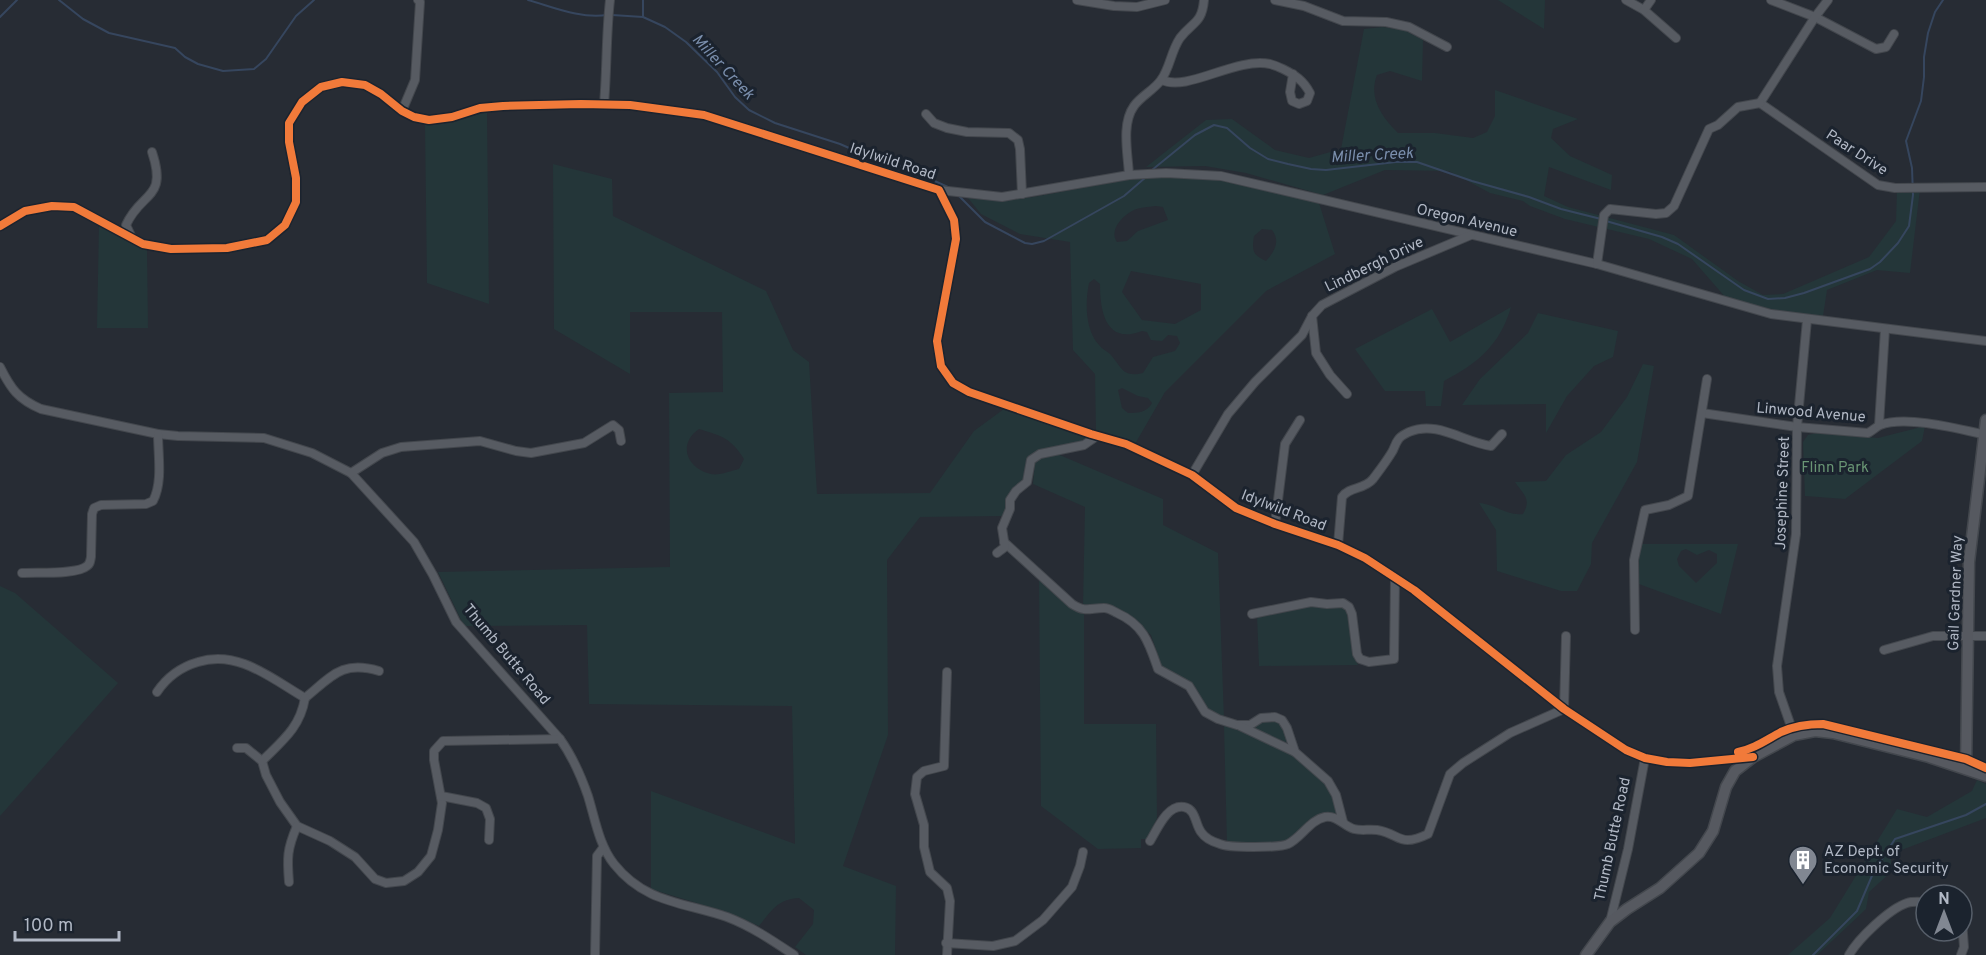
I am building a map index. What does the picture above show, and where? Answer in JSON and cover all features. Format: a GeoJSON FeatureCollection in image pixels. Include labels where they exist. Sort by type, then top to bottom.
{"type":"FeatureCollection","features":[{"type":"Feature","properties":{"kind":"main road","name":"Gail Gardner Way"},"geometry":{"type":"LineString","coordinates":[[1966,769],[1969,562],[1986,420]]}},
{"type":"Feature","properties":{"kind":"main road"},"geometry":{"type":"LineString","coordinates":[[1610,922],[1660,888],[1699,853],[1713,831],[1726,787],[1735,771],[1753,757],[1794,735],[1815,731],[1833,733],[1929,757],[1986,776]]}},
{"type":"Feature","properties":{"kind":"main road","name":"Thumb Butte Road"},"geometry":{"type":"LineString","coordinates":[[1586,955],[1610,922]]}},
{"type":"Feature","properties":{"kind":"street"},"geometry":{"type":"LineString","coordinates":[[402,111],[415,80],[420,2],[418,0]]}},
{"type":"Feature","properties":{"kind":"street"},"geometry":{"type":"LineString","coordinates":[[604,104],[610,0]]}},
{"type":"Feature","properties":{"kind":"street"},"geometry":{"type":"LineString","coordinates":[[1077,0],[1137,8],[1165,0]]}},
{"type":"Feature","properties":{"kind":"street"},"geometry":{"type":"LineString","coordinates":[[1130,175],[1127,121],[1134,106],[1161,80],[1172,51],[1181,36],[1197,23],[1203,10],[1204,0]]}},
{"type":"Feature","properties":{"kind":"street"},"geometry":{"type":"LineString","coordinates":[[1275,0],[1304,6],[1343,21],[1386,22],[1410,27],[1447,46]]}},
{"type":"Feature","properties":{"kind":"street"},"geometry":{"type":"LineString","coordinates":[[1626,0],[1644,10],[1676,38]]}},
{"type":"Feature","properties":{"kind":"street"},"geometry":{"type":"LineString","coordinates":[[1644,10],[1651,0]]}},
{"type":"Feature","properties":{"kind":"street"},"geometry":{"type":"LineString","coordinates":[[1771,0],[1815,16],[1876,49],[1886,47],[1894,34]]}},
{"type":"Feature","properties":{"kind":"street"},"geometry":{"type":"LineString","coordinates":[[1597,264],[1604,215],[1610,209],[1666,213],[1674,206],[1709,129],[1718,125],[1738,106],[1760,103],[1815,16],[1828,0]]}},
{"type":"Feature","properties":{"kind":"street"},"geometry":{"type":"LineString","coordinates":[[1161,80],[1168,83],[1189,81],[1246,63],[1270,64],[1293,74]]}},
{"type":"Feature","properties":{"kind":"street","name":"Idylwild Road"},"geometry":{"type":"LineString","coordinates":[[0,226],[25,211],[52,206],[74,207],[143,244],[171,249],[227,248],[267,240],[285,225],[297,202],[297,178],[289,142],[289,123],[302,102],[321,87],[342,82],[365,85],[381,94],[402,111],[414,117],[429,120],[452,117],[480,108],[604,104],[704,115],[939,190],[954,220],[956,239],[937,341],[941,366],[953,382],[969,392],[1126,444],[1192,475],[1236,508],[1338,545],[1365,558],[1414,590],[1564,709],[1626,750],[1645,758],[1667,762],[1690,763],[1753,757]]}},
{"type":"Feature","properties":{"kind":"street","name":"Paar Drive"},"geometry":{"type":"LineString","coordinates":[[1760,103],[1878,184],[1894,188],[1986,187]]}},
{"type":"Feature","properties":{"kind":"street"},"geometry":{"type":"LineString","coordinates":[[926,114],[934,123],[947,128],[968,132],[1009,133],[1018,140],[1022,194]]}},
{"type":"Feature","properties":{"kind":"street"},"geometry":{"type":"LineString","coordinates":[[132,238],[126,225],[130,216],[154,190],[157,181],[158,170],[152,152]]}},
{"type":"Feature","properties":{"kind":"street","name":"Oregon Avenue"},"geometry":{"type":"LineString","coordinates":[[939,190],[1002,196],[1130,175],[1166,172],[1221,176],[1597,264],[1771,314],[1986,341]]}},
{"type":"Feature","properties":{"kind":"street","name":"Lindbergh Drive"},"geometry":{"type":"LineString","coordinates":[[1192,475],[1228,414],[1255,382],[1302,335],[1312,316],[1322,305],[1385,272],[1472,234]]}},
{"type":"Feature","properties":{"kind":"street"},"geometry":{"type":"LineString","coordinates":[[1312,316],[1316,353],[1330,375],[1347,394]]}},
{"type":"Feature","properties":{"kind":"street","name":"Josephine Street"},"geometry":{"type":"LineString","coordinates":[[1794,735],[1779,692],[1777,666],[1796,534],[1797,427],[1808,320]]}},
{"type":"Feature","properties":{"kind":"street"},"geometry":{"type":"LineString","coordinates":[[1879,425],[1885,329]]}},
{"type":"Feature","properties":{"kind":"street","name":"Thumb Butte Road"},"geometry":{"type":"LineString","coordinates":[[0,367],[11,389],[27,403],[41,409],[158,434],[264,438],[312,453],[351,473],[414,542],[456,622],[570,753],[579,773],[603,848],[614,864],[638,887],[654,897],[728,918],[763,935],[794,955]]}},
{"type":"Feature","properties":{"kind":"street"},"geometry":{"type":"LineString","coordinates":[[1635,630],[1634,560],[1645,510],[1669,505],[1688,496],[1707,379]]}},
{"type":"Feature","properties":{"kind":"street","name":"Linwood Avenue"},"geometry":{"type":"LineString","coordinates":[[1702,413],[1797,427],[1868,433],[1879,425],[1896,422],[1927,423],[1985,435]]}},
{"type":"Feature","properties":{"kind":"street"},"geometry":{"type":"LineString","coordinates":[[1275,524],[1285,444],[1300,420]]}},
{"type":"Feature","properties":{"kind":"street"},"geometry":{"type":"LineString","coordinates":[[351,473],[382,453],[401,447],[480,441],[531,453],[584,443],[613,425],[619,430],[621,441]]}},
{"type":"Feature","properties":{"kind":"street"},"geometry":{"type":"LineString","coordinates":[[1338,545],[1342,497],[1346,491],[1366,487],[1393,452],[1399,437],[1425,428],[1439,429],[1480,445],[1491,446],[1502,434]]}},
{"type":"Feature","properties":{"kind":"street"},"geometry":{"type":"LineString","coordinates":[[22,573],[58,572],[85,568],[91,558],[94,508],[101,505],[146,504],[153,501],[159,483],[158,434]]}},
{"type":"Feature","properties":{"kind":"street"},"geometry":{"type":"LineString","coordinates":[[997,553],[1005,547],[1002,528],[1010,508],[1010,500],[1016,491],[1027,482],[1031,460],[1040,454],[1084,445],[1097,436]]}},
{"type":"Feature","properties":{"kind":"street"},"geometry":{"type":"LineString","coordinates":[[1004,542],[1081,610],[1106,608],[1129,618],[1149,642],[1158,669],[1188,686],[1205,712],[1295,752],[1328,781],[1336,795],[1343,822]]}},
{"type":"Feature","properties":{"kind":"street"},"geometry":{"type":"LineString","coordinates":[[1252,614],[1311,602],[1343,603],[1349,607],[1352,614],[1357,654],[1360,659],[1369,662],[1394,659],[1395,578]]}},
{"type":"Feature","properties":{"kind":"street"},"geometry":{"type":"LineString","coordinates":[[1150,841],[1174,808],[1185,807],[1192,812],[1200,830],[1207,838],[1221,845],[1237,847],[1287,845],[1315,822],[1325,817],[1338,819],[1354,829],[1378,830],[1398,839],[1414,841],[1428,834],[1450,774],[1462,763],[1510,734],[1564,709],[1566,636]]}},
{"type":"Feature","properties":{"kind":"street"},"geometry":{"type":"LineString","coordinates":[[1884,650],[1934,636],[1986,636]]}},
{"type":"Feature","properties":{"kind":"street"},"geometry":{"type":"LineString","coordinates":[[157,692],[164,682],[189,664],[210,658],[228,658],[248,665],[305,698]]}},
{"type":"Feature","properties":{"kind":"street"},"geometry":{"type":"LineString","coordinates":[[262,761],[284,741],[303,713],[305,698],[336,673],[348,667],[363,666],[379,671]]}},
{"type":"Feature","properties":{"kind":"street"},"geometry":{"type":"LineString","coordinates":[[946,672],[944,766],[924,771],[917,777],[915,794],[924,825],[924,847],[930,872],[946,888],[950,901],[947,955]]}},
{"type":"Feature","properties":{"kind":"street"},"geometry":{"type":"LineString","coordinates":[[1237,725],[1250,724],[1261,718],[1275,717],[1282,720],[1295,752]]}},
{"type":"Feature","properties":{"kind":"street"},"geometry":{"type":"LineString","coordinates":[[237,748],[246,748],[262,761],[266,775],[280,802],[297,826],[330,841],[355,857],[375,879],[386,883],[404,881],[418,872],[431,856],[442,802],[434,751],[443,741],[560,739]]}},
{"type":"Feature","properties":{"kind":"street","name":"Thumb Butte Road"},"geometry":{"type":"LineString","coordinates":[[1610,922],[1628,849],[1645,758]]}},
{"type":"Feature","properties":{"kind":"street"},"geometry":{"type":"LineString","coordinates":[[441,796],[477,803],[486,808],[490,819],[489,840]]}},
{"type":"Feature","properties":{"kind":"street"},"geometry":{"type":"LineString","coordinates":[[289,882],[287,852],[297,826]]}},
{"type":"Feature","properties":{"kind":"street"},"geometry":{"type":"LineString","coordinates":[[595,955],[597,856],[603,848]]}},
{"type":"Feature","properties":{"kind":"street"},"geometry":{"type":"LineString","coordinates":[[946,943],[993,946],[1015,941],[1043,920],[1072,887],[1083,852]]}},
{"type":"Feature","properties":{"kind":"street"},"geometry":{"type":"LineString","coordinates":[[1849,955],[1857,943],[1899,907],[1914,903]]}},
{"type":"Feature","properties":{"kind":"green space"},"geometry":{"type":"Polygon","coordinates":[[[1498,0],[1545,0],[1544,29],[1498,0]]]}},
{"type":"Feature","properties":{"kind":"green space"},"geometry":{"type":"Polygon","coordinates":[[[1383,27],[1404,30],[1423,40],[1422,81],[1390,71],[1377,75],[1375,99],[1382,114],[1398,133],[1435,133],[1473,138],[1487,132],[1495,116],[1495,90],[1578,119],[1553,129],[1551,138],[1570,156],[1612,175],[1611,190],[1549,167],[1544,196],[1568,207],[1674,235],[1738,281],[1763,295],[1783,294],[1869,257],[1896,221],[1897,190],[1920,189],[1910,273],[1877,270],[1827,290],[1823,316],[1779,311],[1726,298],[1692,259],[1649,239],[1565,219],[1530,206],[1523,201],[1490,193],[1449,171],[1385,170],[1323,195],[1246,173],[1205,166],[1146,167],[1206,120],[1232,119],[1275,150],[1309,158],[1341,149],[1364,29],[1383,27]]]}},
{"type":"Feature","properties":{"kind":"green space"},"geometry":{"type":"Polygon","coordinates":[[[487,112],[489,304],[427,283],[425,124],[446,123],[487,112]]]}},
{"type":"Feature","properties":{"kind":"green space"},"geometry":{"type":"Polygon","coordinates":[[[553,164],[612,179],[613,216],[766,291],[793,350],[809,362],[817,494],[930,493],[974,431],[1004,409],[1089,437],[1084,441],[1040,450],[1029,456],[1024,477],[1003,516],[920,517],[887,560],[888,735],[843,866],[896,886],[895,955],[806,955],[795,947],[813,924],[814,910],[799,898],[781,903],[759,926],[726,912],[651,889],[651,791],[795,844],[792,706],[589,704],[587,625],[464,626],[438,572],[670,567],[669,393],[723,392],[722,312],[630,312],[630,374],[554,329],[553,164]],[[699,429],[692,435],[687,449],[691,462],[696,467],[711,474],[739,469],[744,459],[735,446],[720,436],[699,429]]]}},
{"type":"Feature","properties":{"kind":"green space"},"geometry":{"type":"Polygon","coordinates":[[[1167,176],[1230,180],[1319,203],[1335,254],[1266,291],[1165,392],[1135,444],[1096,433],[1095,374],[1073,350],[1070,242],[1020,234],[981,214],[968,198],[1004,201],[1127,180],[1167,176]],[[1163,207],[1140,208],[1124,217],[1117,225],[1114,233],[1117,242],[1127,241],[1138,231],[1168,220],[1163,207]],[[1262,229],[1254,236],[1254,252],[1266,261],[1275,247],[1275,234],[1272,230],[1262,229]],[[1131,271],[1122,292],[1142,320],[1175,324],[1201,310],[1201,284],[1131,271]],[[1094,279],[1089,283],[1087,316],[1094,339],[1126,373],[1143,373],[1153,357],[1175,351],[1180,343],[1177,336],[1168,335],[1162,341],[1151,340],[1147,332],[1120,334],[1113,330],[1104,315],[1100,284],[1094,279]],[[1122,388],[1118,390],[1122,408],[1128,413],[1145,411],[1152,403],[1148,398],[1122,388]]]}},
{"type":"Feature","properties":{"kind":"green space"},"geometry":{"type":"Polygon","coordinates":[[[99,224],[147,250],[148,328],[97,328],[99,224]]]}},
{"type":"Feature","properties":{"kind":"green space"},"geometry":{"type":"Polygon","coordinates":[[[1511,307],[1501,332],[1486,352],[1444,381],[1441,406],[1426,406],[1425,391],[1385,391],[1355,349],[1432,309],[1450,342],[1511,307]]]}},
{"type":"Feature","properties":{"kind":"green space"},"geometry":{"type":"Polygon","coordinates":[[[1538,313],[1618,331],[1613,357],[1594,366],[1567,396],[1546,433],[1546,404],[1462,405],[1480,379],[1528,333],[1538,313]]]}},
{"type":"Feature","properties":{"kind":"green space"},"geometry":{"type":"Polygon","coordinates":[[[1643,364],[1654,366],[1637,462],[1592,543],[1591,564],[1577,591],[1561,591],[1497,571],[1496,530],[1479,503],[1523,514],[1527,500],[1515,482],[1546,481],[1566,455],[1601,432],[1627,397],[1643,364]]]}},
{"type":"Feature","properties":{"kind":"green space","name":"Flinn Park"},"geometry":{"type":"Polygon","coordinates":[[[1925,426],[1922,441],[1845,499],[1805,496],[1803,442],[1808,435],[1817,433],[1878,438],[1925,426]]]}},
{"type":"Feature","properties":{"kind":"green space"},"geometry":{"type":"Polygon","coordinates":[[[1055,453],[1163,499],[1163,525],[1218,553],[1224,719],[1207,710],[1195,688],[1162,667],[1151,635],[1131,616],[1107,604],[1083,607],[1085,507],[1033,484],[1035,461],[1055,453]]]}},
{"type":"Feature","properties":{"kind":"green space"},"geometry":{"type":"Polygon","coordinates":[[[1641,544],[1738,544],[1721,614],[1636,583],[1637,559],[1641,544]],[[1686,549],[1681,551],[1677,559],[1679,566],[1696,583],[1717,563],[1717,554],[1709,550],[1697,555],[1686,549]]]}},
{"type":"Feature","properties":{"kind":"green space"},"geometry":{"type":"Polygon","coordinates":[[[1039,580],[1069,605],[1084,614],[1084,724],[1156,724],[1157,818],[1147,839],[1141,839],[1141,848],[1098,849],[1041,806],[1039,580]]]}},
{"type":"Feature","properties":{"kind":"green space"},"geometry":{"type":"Polygon","coordinates":[[[0,586],[15,593],[118,683],[0,816],[0,586]]]}},
{"type":"Feature","properties":{"kind":"green space"},"geometry":{"type":"Polygon","coordinates":[[[1309,605],[1346,607],[1354,656],[1358,665],[1259,666],[1257,615],[1309,605]]]}},
{"type":"Feature","properties":{"kind":"green space"},"geometry":{"type":"Polygon","coordinates":[[[1274,720],[1284,727],[1288,743],[1250,728],[1261,721],[1274,720]]]}},
{"type":"Feature","properties":{"kind":"green space"},"geometry":{"type":"Polygon","coordinates":[[[1224,725],[1289,750],[1324,781],[1332,793],[1337,815],[1322,814],[1315,817],[1286,842],[1227,844],[1224,725]]]}},
{"type":"Feature","properties":{"kind":"green space"},"geometry":{"type":"Polygon","coordinates":[[[1977,780],[1986,784],[1986,818],[1891,854],[1891,872],[1869,892],[1866,909],[1817,955],[1788,955],[1830,918],[1897,809],[1927,817],[1972,791],[1977,780]]]}},
{"type":"Feature","properties":{"kind":"waterway","name":"Miller Creek"},"geometry":{"type":"LineString","coordinates":[[0,17],[17,0]]}},
{"type":"Feature","properties":{"kind":"waterway","name":"Miller Creek"},"geometry":{"type":"LineString","coordinates":[[59,0],[83,19],[109,33],[175,48],[198,64],[223,71],[254,69],[266,59],[296,16],[314,0]]}},
{"type":"Feature","properties":{"kind":"waterway","name":"Miller Creek"},"geometry":{"type":"LineString","coordinates":[[528,0],[577,14],[607,15]]}},
{"type":"Feature","properties":{"kind":"waterway"},"geometry":{"type":"LineString","coordinates":[[643,0],[643,17]]}},
{"type":"Feature","properties":{"kind":"waterway","name":"Miller Creek"},"geometry":{"type":"LineString","coordinates":[[1606,221],[1678,244],[1744,290],[1768,299],[1785,298],[1804,293],[1870,269],[1898,243],[1909,226],[1913,195],[1912,168],[1906,141],[1921,101],[1928,33],[1935,12],[1943,0]]}},
{"type":"Feature","properties":{"kind":"waterway","name":"Miller Creek"},"geometry":{"type":"LineString","coordinates":[[612,15],[643,17],[665,27],[686,42],[717,72],[735,97],[749,110],[775,123],[904,167],[950,188]]}},
{"type":"Feature","properties":{"kind":"waterway","name":"Miller Creek"},"geometry":{"type":"LineString","coordinates":[[1152,170],[1195,135],[1214,125],[1227,128],[1250,148],[1268,159],[1288,164],[1326,170],[1396,162],[1417,162],[1561,209],[1601,219]]}},
{"type":"Feature","properties":{"kind":"waterway","name":"Miller Creek"},"geometry":{"type":"LineString","coordinates":[[959,196],[985,222],[1025,243],[1032,244],[1044,241],[1124,196],[1146,177]]}},
{"type":"Feature","properties":{"kind":"waterway"},"geometry":{"type":"LineString","coordinates":[[1813,955],[1857,911],[1874,871],[1895,839],[1966,815],[1986,804]]}},
{"type":"Feature","properties":{"kind":"cycle path"},"geometry":{"type":"LineString","coordinates":[[0,226],[25,211],[52,206],[74,207],[143,244],[171,249],[227,248],[267,240],[285,225],[296,202],[296,178],[289,142],[289,123],[302,102],[321,87],[342,82],[365,85],[381,94],[402,111],[414,117],[429,120],[452,117],[480,108],[581,104],[630,105],[704,115],[939,190],[954,220],[956,239],[937,341],[941,366],[953,383],[969,392],[1126,444],[1192,475],[1236,508],[1338,545],[1365,558],[1414,590],[1564,709],[1626,750],[1645,758],[1667,762],[1690,763],[1753,757]]}},
{"type":"Feature","properties":{"kind":"cycle path"},"geometry":{"type":"LineString","coordinates":[[1738,752],[1791,728],[1823,724],[1966,759],[1986,768]]}},
{"type":"Feature","properties":{"kind":"place","name":"AZ Dept. of Economic Security"},"geometry":{"type":"Point","coordinates":[1803,886]}}]}
